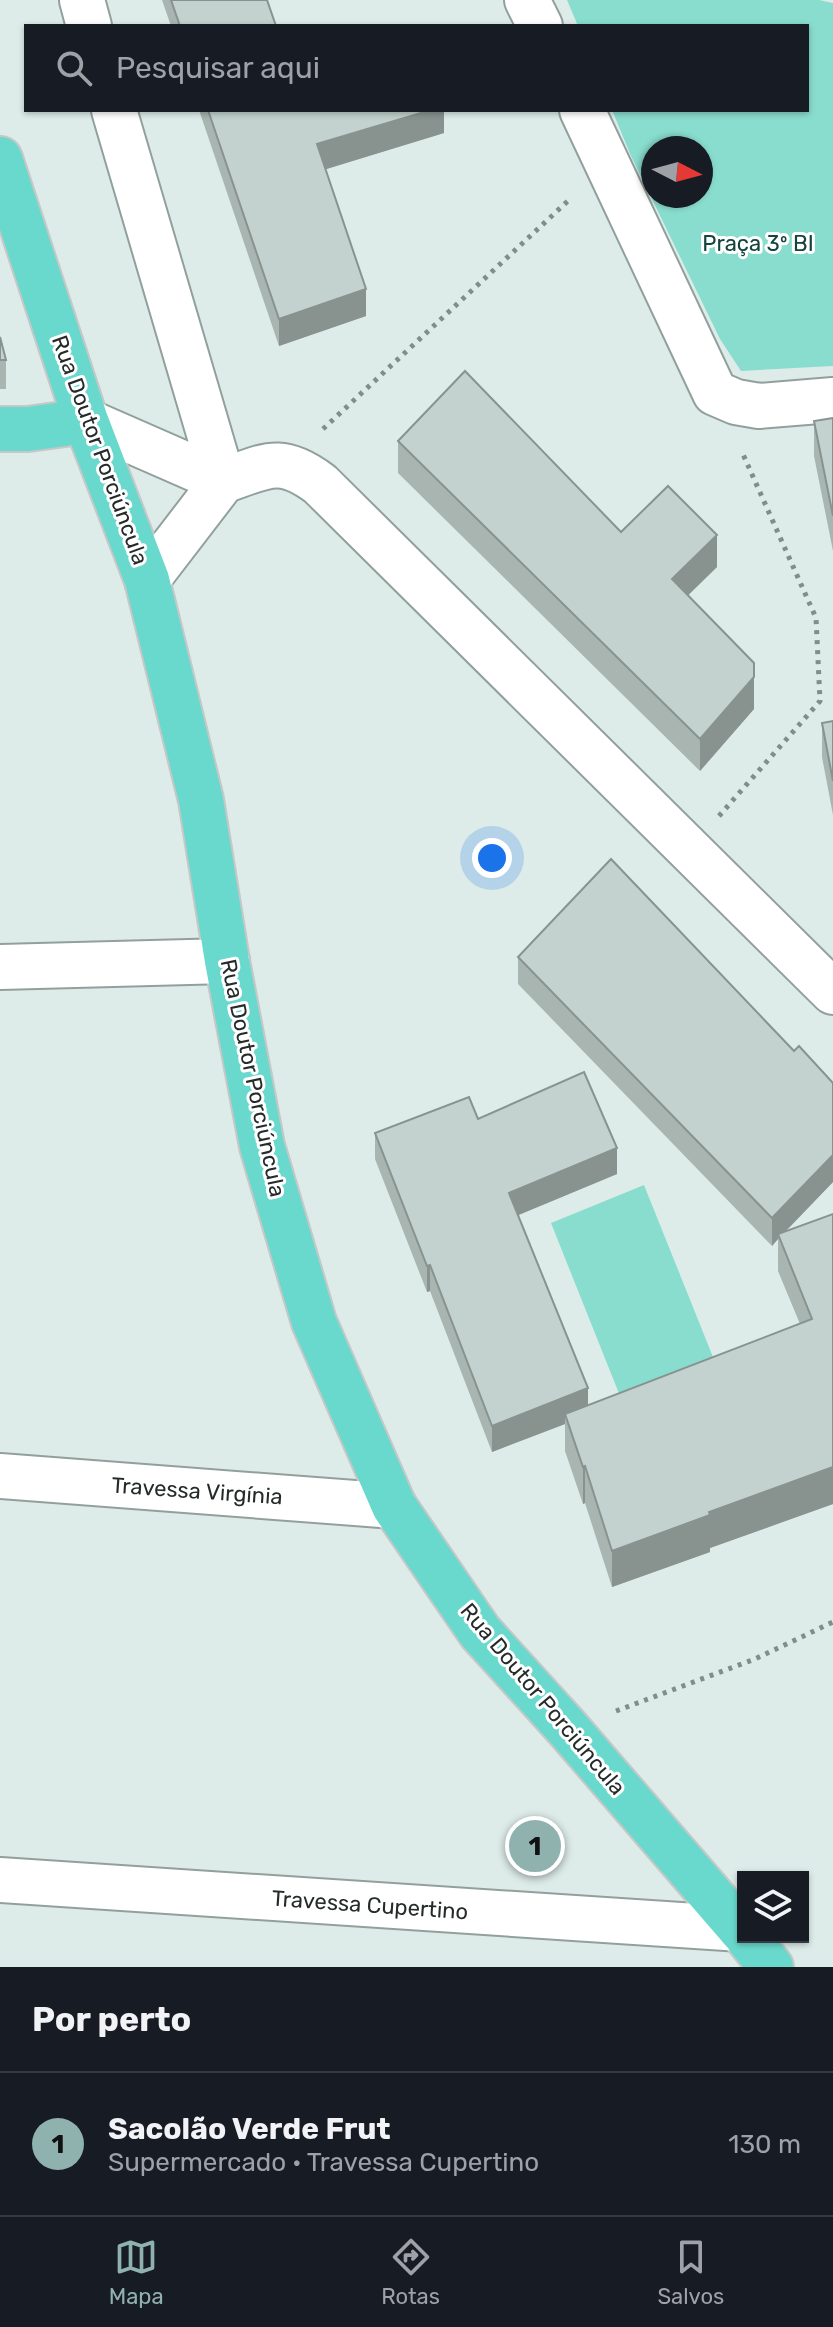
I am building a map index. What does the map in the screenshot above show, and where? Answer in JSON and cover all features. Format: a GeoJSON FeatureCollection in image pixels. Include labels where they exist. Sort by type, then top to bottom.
{"type":"FeatureCollection","features":[{"type":"Feature","properties":{"kind":"main road","name":"Rua Doutor Porciúncula"},"geometry":{"type":"LineString","coordinates":[[0,159],[86,421],[147,580],[201,800],[262,1146],[314,1322],[394,1506],[480,1632],[568,1729],[737,1926]]}},
{"type":"Feature","properties":{"kind":"main road"},"geometry":{"type":"LineString","coordinates":[[0,429],[28,429],[86,421]]}},
{"type":"Feature","properties":{"kind":"main road","name":"Rua Doutor Porciúncula"},"geometry":{"type":"LineString","coordinates":[[751,1943],[771,1967]]}},
{"type":"Feature","properties":{"kind":"street"},"geometry":{"type":"LineString","coordinates":[[82,0],[88,24]]}},
{"type":"Feature","properties":{"kind":"street"},"geometry":{"type":"LineString","coordinates":[[527,0],[539,24]]}},
{"type":"Feature","properties":{"kind":"street"},"geometry":{"type":"LineString","coordinates":[[115,112],[223,481]]}},
{"type":"Feature","properties":{"kind":"street"},"geometry":{"type":"LineString","coordinates":[[583,112],[715,393],[736,402],[759,406],[833,400]]}},
{"type":"Feature","properties":{"kind":"street"},"geometry":{"type":"LineString","coordinates":[[86,421],[223,481]]}},
{"type":"Feature","properties":{"kind":"street"},"geometry":{"type":"LineString","coordinates":[[147,580],[223,481],[270,464],[303,471],[320,484],[833,992]]}},
{"type":"Feature","properties":{"kind":"street"},"geometry":{"type":"LineString","coordinates":[[0,967],[227,961]]}},
{"type":"Feature","properties":{"kind":"street","name":"Travessa Virgínia"},"geometry":{"type":"LineString","coordinates":[[0,1476],[394,1506]]}},
{"type":"Feature","properties":{"kind":"street","name":"Travessa Cupertino"},"geometry":{"type":"LineString","coordinates":[[0,1880],[737,1933]]}},
{"type":"Feature","properties":{"kind":"path"},"geometry":{"type":"LineString","coordinates":[[285,465],[609,163]]}},
{"type":"Feature","properties":{"kind":"path"},"geometry":{"type":"LineString","coordinates":[[690,848],[820,701],[816,618],[715,393]]}},
{"type":"Feature","properties":{"kind":"path"},"geometry":{"type":"LineString","coordinates":[[568,1729],[755,1659],[833,1622]]}},
{"type":"Feature","properties":{"kind":"green space","name":"Praça 3º BI"},"geometry":{"type":"Polygon","coordinates":[[[567,0],[819,0],[833,3],[833,366],[741,371],[720,339],[656,208],[713,208],[713,136],[641,136],[641,177],[613,112],[809,112],[809,24],[577,24],[567,0]]]}},
{"type":"Feature","properties":{"kind":"green space"},"geometry":{"type":"Polygon","coordinates":[[[644,1185],[717,1367],[624,1406],[551,1223],[644,1185]]]}},
{"type":"Feature","properties":{"kind":"building"},"geometry":{"type":"Polygon","coordinates":[[[171,0],[267,0],[275,24],[179,24],[171,0]]]}},
{"type":"Feature","properties":{"kind":"building"},"geometry":{"type":"Polygon","coordinates":[[[209,112],[424,112],[317,144],[366,289],[279,319],[209,112]]]}},
{"type":"Feature","properties":{"kind":"building"},"geometry":{"type":"Polygon","coordinates":[[[0,337],[6,360],[0,360],[0,337]]]}},
{"type":"Feature","properties":{"kind":"building"},"geometry":{"type":"Polygon","coordinates":[[[465,371],[621,532],[668,486],[717,535],[672,579],[754,663],[754,677],[700,739],[398,441],[465,371]]]}},
{"type":"Feature","properties":{"kind":"building"},"geometry":{"type":"Polygon","coordinates":[[[833,418],[833,516],[814,421],[833,418]]]}},
{"type":"Feature","properties":{"kind":"building"},"geometry":{"type":"Polygon","coordinates":[[[833,721],[833,781],[822,723],[833,721]]]}},
{"type":"Feature","properties":{"kind":"building"},"geometry":{"type":"Polygon","coordinates":[[[611,859],[794,1051],[799,1046],[833,1083],[833,1155],[772,1218],[518,957],[611,859]]]}},
{"type":"Feature","properties":{"kind":"building"},"geometry":{"type":"Polygon","coordinates":[[[584,1072],[617,1148],[509,1193],[588,1388],[492,1426],[375,1133],[469,1097],[478,1119],[584,1072]]]}},
{"type":"Feature","properties":{"kind":"building"},"geometry":{"type":"Polygon","coordinates":[[[833,1214],[833,1467],[612,1551],[565,1414],[812,1319],[778,1234],[833,1214]]]}},
{"type":"Feature","properties":{"kind":"place","name":"Sacolão Verde Frut"},"geometry":{"type":"Point","coordinates":[535,1846]}}]}
